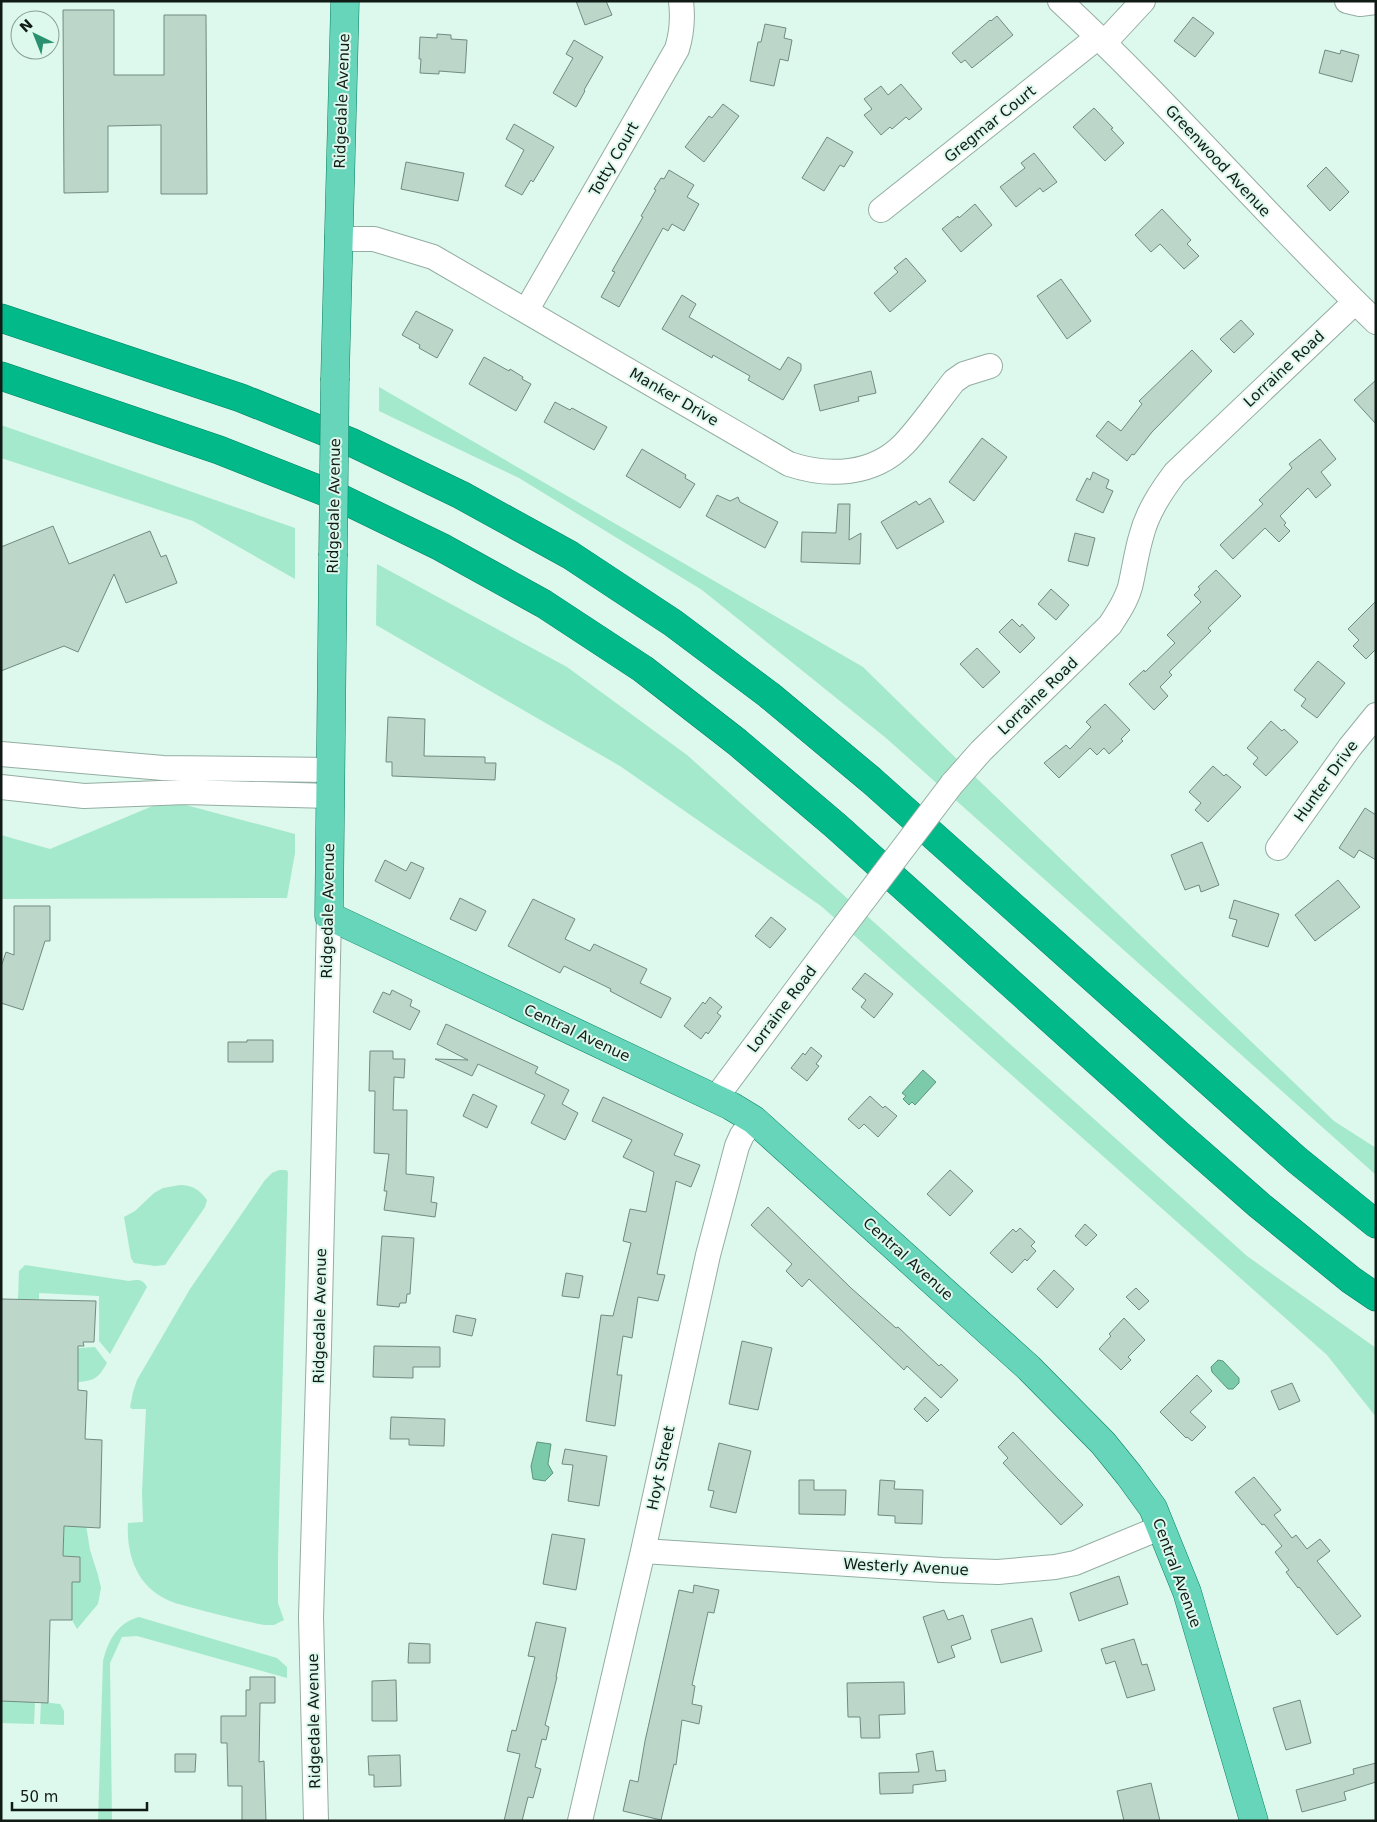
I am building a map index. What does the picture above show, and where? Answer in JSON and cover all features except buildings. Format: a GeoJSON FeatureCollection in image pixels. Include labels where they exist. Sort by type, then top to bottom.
{"type":"FeatureCollection","features":[{"type":"Feature","properties":{"kind":"highway"},"geometry":{"type":"LineString","coordinates":[[1,318],[232,395],[352,443],[461,495],[570,555],[649,607],[768,695],[871,780],[1297,1160],[1376,1224]]}},
{"type":"Feature","properties":{"kind":"highway"},"geometry":{"type":"LineString","coordinates":[[1,376],[219,450],[338,497],[441,547],[544,604],[643,669],[738,742],[828,820],[1207,1159],[1336,1268],[1376,1297]]}},
{"type":"Feature","properties":{"kind":"main road","name":"Ridgedale Avenue"},"geometry":{"type":"LineString","coordinates":[[328,916],[337,239],[345,1]]}},
{"type":"Feature","properties":{"kind":"main road","name":"Central Avenue"},"geometry":{"type":"LineString","coordinates":[[328,916],[715,1098],[754,1120],[1029,1368],[1103,1443],[1130,1475],[1153,1508],[1187,1592],[1254,1821]]}},
{"type":"Feature","properties":{"kind":"street","name":"Totty Court"},"geometry":{"type":"LineString","coordinates":[[526,311],[677,49],[683,17],[681,1]]}},
{"type":"Feature","properties":{"kind":"street","name":"Greenwood Avenue"},"geometry":{"type":"LineString","coordinates":[[1060,1],[1160,100],[1310,258],[1376,322]]}},
{"type":"Feature","properties":{"kind":"street","name":"Gregmar Court"},"geometry":{"type":"LineString","coordinates":[[881,210],[1101,40],[1143,1]]}},
{"type":"Feature","properties":{"kind":"street"},"geometry":{"type":"LineString","coordinates":[[1347,1],[1360,4],[1376,2]]}},
{"type":"Feature","properties":{"kind":"street","name":"Manker Drive"},"geometry":{"type":"LineString","coordinates":[[337,239],[374,239],[433,257],[789,464],[808,470],[829,473],[849,472],[888,458],[904,445],[954,381],[964,374],[990,366]]}},
{"type":"Feature","properties":{"kind":"street","name":"Lorraine Road"},"geometry":{"type":"LineString","coordinates":[[715,1098],[952,784],[988,745],[1110,624],[1122,607],[1130,588],[1141,536],[1149,513],[1175,473],[1355,302]]}},
{"type":"Feature","properties":{"kind":"street","name":"Hunter Drive"},"geometry":{"type":"LineString","coordinates":[[1278,848],[1350,747],[1376,715]]}},
{"type":"Feature","properties":{"kind":"street"},"geometry":{"type":"LineString","coordinates":[[1,754],[331,783]]}},
{"type":"Feature","properties":{"kind":"street"},"geometry":{"type":"LineString","coordinates":[[1,787],[84,796],[331,783]]}},
{"type":"Feature","properties":{"kind":"street","name":"Ridgedale Avenue"},"geometry":{"type":"LineString","coordinates":[[316,1821],[311,1617],[320,1337],[328,916]]}},
{"type":"Feature","properties":{"kind":"street","name":"Hoyt Street"},"geometry":{"type":"LineString","coordinates":[[580,1821],[643,1551],[708,1255],[737,1146],[742,1135],[754,1120]]}},
{"type":"Feature","properties":{"kind":"street","name":"Westerly Avenue"},"geometry":{"type":"LineString","coordinates":[[643,1551],[998,1572],[1055,1567],[1075,1562],[1162,1527]]}},
{"type":"Feature","properties":{"kind":"shaded area"},"geometry":{"type":"Polygon","coordinates":[[[379,387],[863,667],[1334,1121],[1376,1148],[1376,1175],[886,738],[702,590],[519,478],[379,411],[379,387]]]}},
{"type":"Feature","properties":{"kind":"shaded area"},"geometry":{"type":"Polygon","coordinates":[[[1,425],[295,528],[295,579],[193,521],[1,458],[1,425]]]}},
{"type":"Feature","properties":{"kind":"shaded area"},"geometry":{"type":"Polygon","coordinates":[[[377,564],[567,667],[687,755],[1247,1256],[1376,1348],[1376,1417],[1327,1355],[821,906],[620,766],[376,625],[377,564]]]}},
{"type":"Feature","properties":{"kind":"shaded area"},"geometry":{"type":"Polygon","coordinates":[[[167,800],[295,834],[295,853],[287,898],[1,899],[1,835],[50,849],[167,800]]]}},
{"type":"Feature","properties":{"kind":"shaded area"},"geometry":{"type":"Polygon","coordinates":[[[923,1070],[936,1082],[915,1105],[912,1102],[909,1105],[903,1099],[906,1096],[902,1093],[923,1070]]]}},
{"type":"Feature","properties":{"kind":"shaded area"},"geometry":{"type":"Polygon","coordinates":[[[286,1170],[288,1172],[278,1556],[278,1603],[284,1620],[274,1625],[264,1625],[219,1615],[163,1598],[144,1582],[137,1572],[129,1549],[128,1523],[143,1522],[142,1492],[146,1409],[132,1409],[130,1407],[137,1380],[190,1289],[265,1180],[272,1173],[286,1170]]]}},
{"type":"Feature","properties":{"kind":"shaded area"},"geometry":{"type":"Polygon","coordinates":[[[180,1185],[192,1187],[202,1193],[207,1200],[205,1207],[165,1265],[155,1266],[134,1263],[131,1258],[124,1217],[135,1211],[154,1193],[163,1188],[180,1185]]]}},
{"type":"Feature","properties":{"kind":"shaded area"},"geometry":{"type":"Polygon","coordinates":[[[25,1265],[129,1281],[140,1280],[147,1287],[110,1354],[99,1341],[99,1296],[39,1293],[39,1299],[18,1299],[19,1271],[25,1265]]]}},
{"type":"Feature","properties":{"kind":"shaded area"},"geometry":{"type":"Polygon","coordinates":[[[95,1347],[107,1363],[96,1377],[89,1381],[78,1382],[78,1348],[95,1347]]]}},
{"type":"Feature","properties":{"kind":"shaded area"},"geometry":{"type":"Polygon","coordinates":[[[1218,1360],[1223,1361],[1239,1378],[1239,1383],[1233,1389],[1228,1389],[1212,1372],[1211,1367],[1218,1360]]]}},
{"type":"Feature","properties":{"kind":"shaded area"},"geometry":{"type":"Polygon","coordinates":[[[537,1442],[551,1444],[548,1464],[553,1473],[545,1481],[533,1479],[531,1466],[537,1442]]]}},
{"type":"Feature","properties":{"kind":"shaded area"},"geometry":{"type":"Polygon","coordinates":[[[65,1494],[82,1500],[90,1550],[101,1588],[98,1604],[77,1629],[72,1620],[72,1582],[80,1582],[80,1557],[63,1556],[65,1494]]]}},
{"type":"Feature","properties":{"kind":"shaded area"},"geometry":{"type":"Polygon","coordinates":[[[139,1617],[277,1658],[287,1667],[287,1678],[137,1636],[122,1637],[110,1663],[112,1821],[98,1821],[103,1661],[111,1640],[119,1628],[139,1617]]]}},
{"type":"Feature","properties":{"kind":"shaded area"},"geometry":{"type":"Polygon","coordinates":[[[1,1701],[35,1702],[34,1724],[1,1723],[1,1701]]]}},
{"type":"Feature","properties":{"kind":"shaded area"},"geometry":{"type":"Polygon","coordinates":[[[41,1702],[60,1704],[64,1711],[64,1725],[40,1724],[41,1702]]]}}]}
